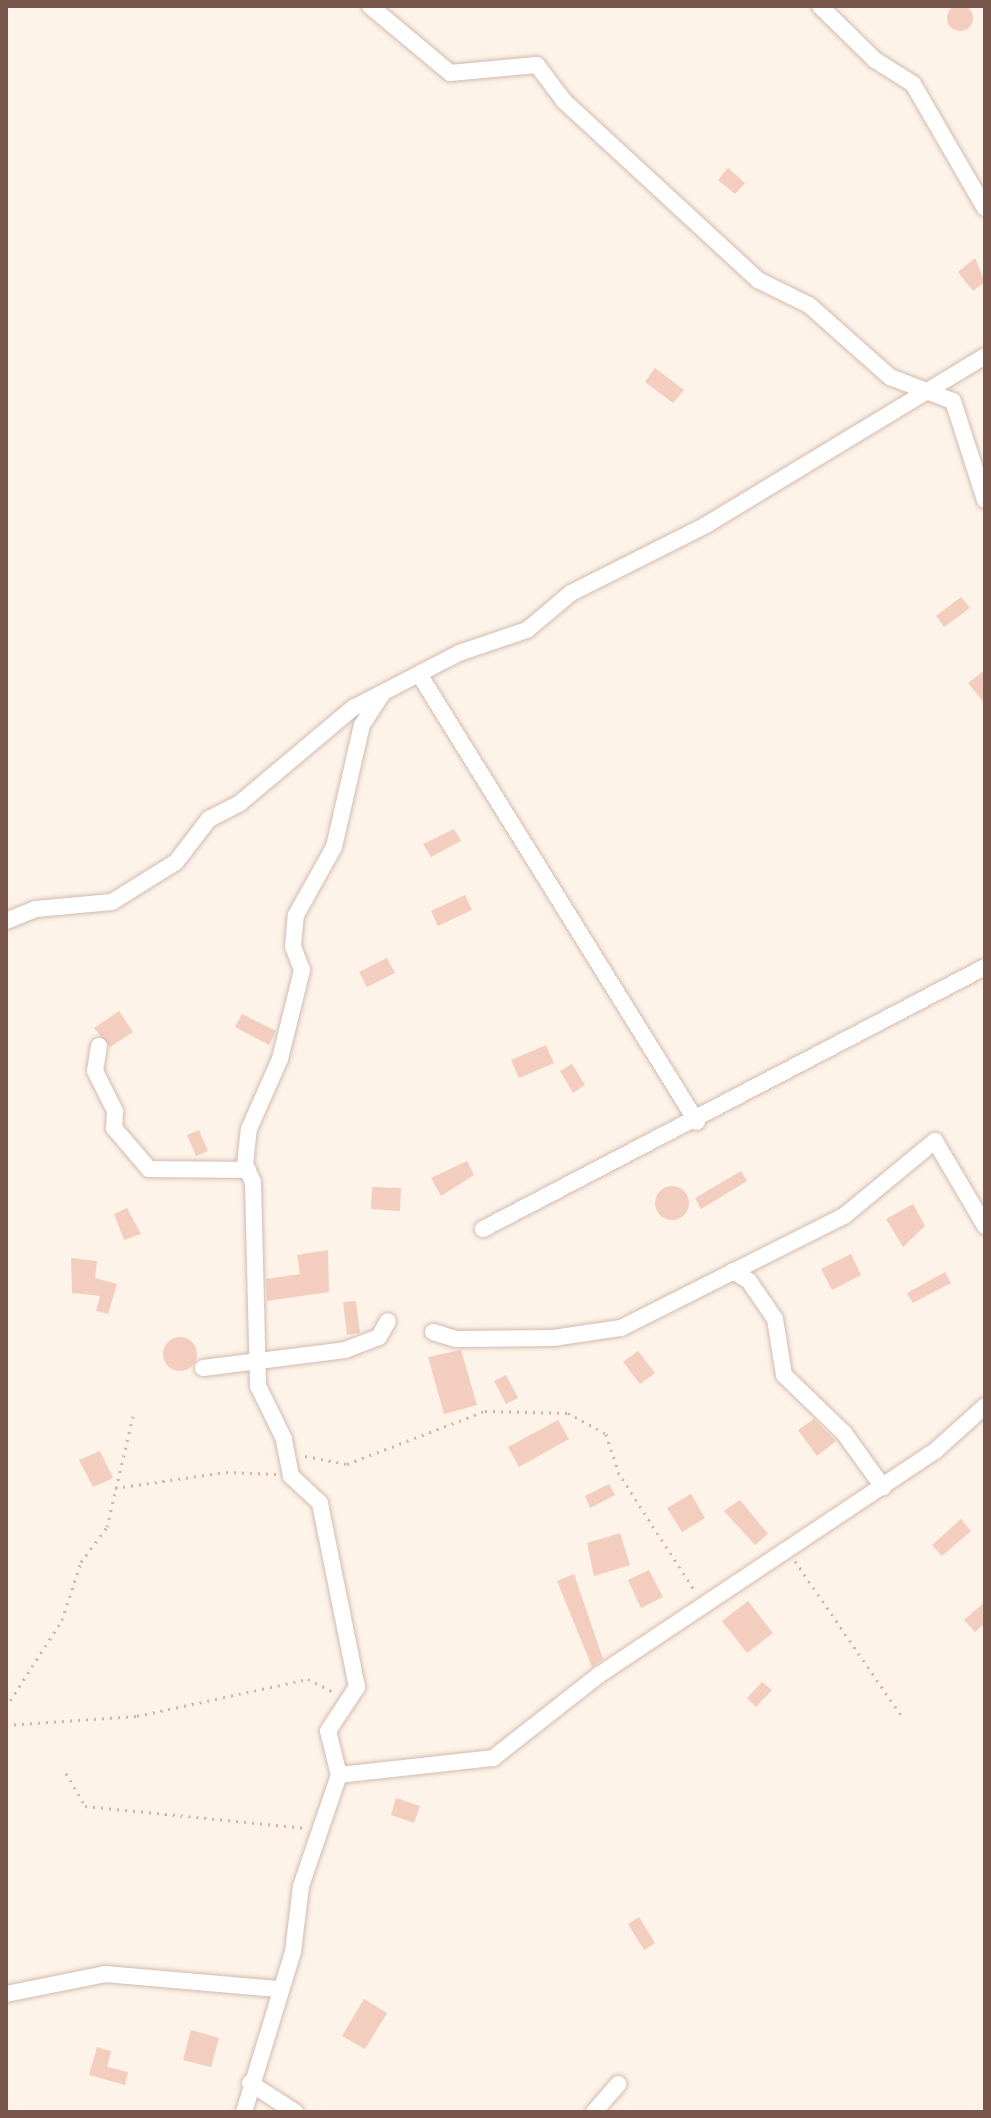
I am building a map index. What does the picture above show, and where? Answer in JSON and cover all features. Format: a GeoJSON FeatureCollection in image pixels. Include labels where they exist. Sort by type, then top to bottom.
{"type":"FeatureCollection","features":[{"type":"Feature","properties":{"kind":"street"},"geometry":{"type":"LineString","coordinates":[[370,6],[450,73],[537,65],[564,101],[758,280],[809,305],[890,377],[953,401],[985,500]]}},
{"type":"Feature","properties":{"kind":"street"},"geometry":{"type":"LineString","coordinates":[[820,6],[875,60],[913,84],[985,208]]}},
{"type":"Feature","properties":{"kind":"street"},"geometry":{"type":"LineString","coordinates":[[6,921],[55,906],[101,908],[148,881],[176,862],[209,819],[240,803],[334,720],[419,674],[527,630],[571,593],[706,525],[931,393],[985,356]]}},
{"type":"Feature","properties":{"kind":"street"},"geometry":{"type":"LineString","coordinates":[[419,674],[697,1122]]}},
{"type":"Feature","properties":{"kind":"street"},"geometry":{"type":"LineString","coordinates":[[244,2112],[277,1989],[293,1952],[301,1886],[339,1775],[328,1731],[357,1687],[320,1503],[289,1466],[253,1361],[249,1129],[280,1059],[302,970],[293,947],[296,915],[334,847],[357,739],[382,694]]}},
{"type":"Feature","properties":{"kind":"street"},"geometry":{"type":"LineString","coordinates":[[483,1229],[697,1122],[985,967]]}},
{"type":"Feature","properties":{"kind":"street"},"geometry":{"type":"LineString","coordinates":[[99,1046],[95,1071],[115,1111],[114,1128],[149,1169],[248,1170]]}},
{"type":"Feature","properties":{"kind":"street"},"geometry":{"type":"LineString","coordinates":[[433,1332],[456,1339],[553,1338],[621,1328],[844,1216],[935,1141],[985,1226]]}},
{"type":"Feature","properties":{"kind":"street"},"geometry":{"type":"LineString","coordinates":[[733,1271],[749,1281],[775,1319],[784,1375],[844,1433],[883,1487]]}},
{"type":"Feature","properties":{"kind":"street"},"geometry":{"type":"LineString","coordinates":[[203,1368],[345,1350],[379,1337],[388,1321]]}},
{"type":"Feature","properties":{"kind":"street"},"geometry":{"type":"LineString","coordinates":[[339,1775],[493,1758],[599,1675],[706,1608],[883,1487],[985,1406]]}},
{"type":"Feature","properties":{"kind":"street"},"geometry":{"type":"LineString","coordinates":[[6,1994],[105,1974],[277,1989]]}},
{"type":"Feature","properties":{"kind":"street"},"geometry":{"type":"LineString","coordinates":[[250,2083],[295,2112]]}},
{"type":"Feature","properties":{"kind":"street"},"geometry":{"type":"LineString","coordinates":[[594,2112],[618,2084]]}},
{"type":"Feature","properties":{"kind":"path"},"geometry":{"type":"LineString","coordinates":[[115,1488],[226,1472],[270,1478],[301,1455],[347,1464],[485,1411],[568,1413],[606,1434],[618,1472],[706,1608]]}},
{"type":"Feature","properties":{"kind":"path"},"geometry":{"type":"LineString","coordinates":[[6,1707],[62,1620],[81,1562],[107,1527],[133,1416]]}},
{"type":"Feature","properties":{"kind":"path"},"geometry":{"type":"LineString","coordinates":[[787,1552],[821,1592],[903,1718]]}},
{"type":"Feature","properties":{"kind":"path"},"geometry":{"type":"LineString","coordinates":[[6,1725],[137,1716],[308,1679],[330,1686],[345,1706]]}},
{"type":"Feature","properties":{"kind":"path"},"geometry":{"type":"LineString","coordinates":[[66,1773],[85,1806],[320,1830]]}},
{"type":"Feature","properties":{"kind":"building"},"geometry":{"type":"Polygon","coordinates":[[[960,5],[969,9],[973,18],[969,27],[960,31],[951,27],[947,18],[951,9],[960,5]]]}},
{"type":"Feature","properties":{"kind":"building"},"geometry":{"type":"Polygon","coordinates":[[[728,168],[745,183],[735,194],[718,180],[728,168]]]}},
{"type":"Feature","properties":{"kind":"building"},"geometry":{"type":"Polygon","coordinates":[[[975,258],[985,282],[973,291],[958,272],[975,258]]]}},
{"type":"Feature","properties":{"kind":"building"},"geometry":{"type":"Polygon","coordinates":[[[655,368],[684,390],[673,403],[645,382],[655,368]]]}},
{"type":"Feature","properties":{"kind":"building"},"geometry":{"type":"Polygon","coordinates":[[[961,597],[970,608],[944,627],[936,616],[961,597]]]}},
{"type":"Feature","properties":{"kind":"building"},"geometry":{"type":"Polygon","coordinates":[[[985,670],[985,704],[968,683],[985,670]]]}},
{"type":"Feature","properties":{"kind":"building"},"geometry":{"type":"Polygon","coordinates":[[[454,829],[461,841],[431,857],[423,844],[454,829]]]}},
{"type":"Feature","properties":{"kind":"building"},"geometry":{"type":"Polygon","coordinates":[[[465,895],[472,910],[438,926],[431,911],[465,895]]]}},
{"type":"Feature","properties":{"kind":"building"},"geometry":{"type":"Polygon","coordinates":[[[387,958],[395,973],[367,987],[359,972],[387,958]]]}},
{"type":"Feature","properties":{"kind":"building"},"geometry":{"type":"Polygon","coordinates":[[[119,1011],[133,1032],[110,1047],[94,1028],[119,1011]]]}},
{"type":"Feature","properties":{"kind":"building"},"geometry":{"type":"Polygon","coordinates":[[[242,1014],[276,1031],[269,1045],[235,1027],[242,1014]]]}},
{"type":"Feature","properties":{"kind":"building"},"geometry":{"type":"Polygon","coordinates":[[[546,1045],[554,1063],[519,1078],[511,1060],[546,1045]]]}},
{"type":"Feature","properties":{"kind":"building"},"geometry":{"type":"Polygon","coordinates":[[[572,1064],[585,1085],[573,1093],[560,1071],[572,1064]]]}},
{"type":"Feature","properties":{"kind":"building"},"geometry":{"type":"Polygon","coordinates":[[[199,1130],[208,1151],[196,1156],[187,1135],[199,1130]]]}},
{"type":"Feature","properties":{"kind":"building"},"geometry":{"type":"Polygon","coordinates":[[[467,1161],[474,1175],[441,1196],[431,1178],[467,1161]]]}},
{"type":"Feature","properties":{"kind":"building"},"geometry":{"type":"Polygon","coordinates":[[[741,1171],[747,1181],[701,1209],[695,1198],[741,1171]]]}},
{"type":"Feature","properties":{"kind":"building"},"geometry":{"type":"Polygon","coordinates":[[[672,1186],[684,1191],[689,1203],[684,1215],[672,1220],[660,1215],[655,1203],[660,1191],[672,1186]]]}},
{"type":"Feature","properties":{"kind":"building"},"geometry":{"type":"Polygon","coordinates":[[[372,1187],[401,1188],[400,1211],[371,1209],[372,1187]]]}},
{"type":"Feature","properties":{"kind":"building"},"geometry":{"type":"Polygon","coordinates":[[[913,1204],[925,1226],[903,1247],[886,1219],[913,1204]]]}},
{"type":"Feature","properties":{"kind":"building"},"geometry":{"type":"Polygon","coordinates":[[[127,1208],[141,1234],[124,1240],[114,1214],[127,1208]]]}},
{"type":"Feature","properties":{"kind":"building"},"geometry":{"type":"Polygon","coordinates":[[[328,1250],[329,1292],[267,1301],[266,1279],[300,1274],[297,1255],[328,1250]]]}},
{"type":"Feature","properties":{"kind":"building"},"geometry":{"type":"Polygon","coordinates":[[[851,1254],[861,1275],[832,1290],[821,1269],[851,1254]]]}},
{"type":"Feature","properties":{"kind":"building"},"geometry":{"type":"Polygon","coordinates":[[[71,1258],[97,1261],[95,1278],[117,1284],[108,1314],[96,1311],[100,1296],[72,1293],[71,1258]]]}},
{"type":"Feature","properties":{"kind":"building"},"geometry":{"type":"Polygon","coordinates":[[[945,1272],[951,1283],[913,1303],[907,1293],[945,1272]]]}},
{"type":"Feature","properties":{"kind":"building"},"geometry":{"type":"Polygon","coordinates":[[[356,1301],[360,1333],[347,1335],[343,1302],[356,1301]]]}},
{"type":"Feature","properties":{"kind":"building"},"geometry":{"type":"Polygon","coordinates":[[[180,1337],[192,1342],[197,1354],[192,1366],[180,1371],[168,1366],[163,1354],[168,1342],[180,1337]]]}},
{"type":"Feature","properties":{"kind":"building"},"geometry":{"type":"Polygon","coordinates":[[[461,1350],[477,1405],[444,1414],[428,1357],[461,1350]]]}},
{"type":"Feature","properties":{"kind":"building"},"geometry":{"type":"Polygon","coordinates":[[[638,1351],[655,1373],[640,1384],[623,1362],[638,1351]]]}},
{"type":"Feature","properties":{"kind":"building"},"geometry":{"type":"Polygon","coordinates":[[[506,1375],[518,1398],[506,1404],[494,1381],[506,1375]]]}},
{"type":"Feature","properties":{"kind":"building"},"geometry":{"type":"Polygon","coordinates":[[[814,1419],[836,1441],[817,1456],[798,1430],[814,1419]]]}},
{"type":"Feature","properties":{"kind":"building"},"geometry":{"type":"Polygon","coordinates":[[[558,1420],[569,1439],[519,1467],[508,1447],[558,1420]]]}},
{"type":"Feature","properties":{"kind":"building"},"geometry":{"type":"Polygon","coordinates":[[[100,1451],[113,1478],[93,1487],[79,1460],[100,1451]]]}},
{"type":"Feature","properties":{"kind":"building"},"geometry":{"type":"Polygon","coordinates":[[[609,1484],[615,1495],[590,1508],[585,1496],[609,1484]]]}},
{"type":"Feature","properties":{"kind":"building"},"geometry":{"type":"Polygon","coordinates":[[[691,1494],[705,1518],[682,1532],[667,1508],[691,1494]]]}},
{"type":"Feature","properties":{"kind":"building"},"geometry":{"type":"Polygon","coordinates":[[[740,1500],[768,1534],[755,1545],[724,1511],[740,1500]]]}},
{"type":"Feature","properties":{"kind":"building"},"geometry":{"type":"Polygon","coordinates":[[[961,1519],[971,1531],[942,1556],[932,1545],[961,1519]]]}},
{"type":"Feature","properties":{"kind":"building"},"geometry":{"type":"Polygon","coordinates":[[[620,1533],[630,1565],[594,1576],[587,1543],[620,1533]]]}},
{"type":"Feature","properties":{"kind":"building"},"geometry":{"type":"Polygon","coordinates":[[[649,1570],[663,1597],[641,1608],[628,1580],[649,1570]]]}},
{"type":"Feature","properties":{"kind":"building"},"geometry":{"type":"Polygon","coordinates":[[[574,1574],[603,1659],[592,1667],[557,1581],[574,1574]]]}},
{"type":"Feature","properties":{"kind":"building"},"geometry":{"type":"Polygon","coordinates":[[[748,1601],[773,1633],[747,1653],[722,1621],[748,1601]]]}},
{"type":"Feature","properties":{"kind":"building"},"geometry":{"type":"Polygon","coordinates":[[[985,1602],[985,1623],[975,1632],[964,1620],[985,1602]]]}},
{"type":"Feature","properties":{"kind":"building"},"geometry":{"type":"Polygon","coordinates":[[[762,1682],[772,1690],[756,1707],[747,1698],[762,1682]]]}},
{"type":"Feature","properties":{"kind":"building"},"geometry":{"type":"Polygon","coordinates":[[[396,1798],[420,1806],[414,1823],[391,1815],[396,1798]]]}},
{"type":"Feature","properties":{"kind":"building"},"geometry":{"type":"Polygon","coordinates":[[[639,1917],[655,1943],[644,1950],[628,1924],[639,1917]]]}},
{"type":"Feature","properties":{"kind":"building"},"geometry":{"type":"Polygon","coordinates":[[[364,1999],[387,2013],[365,2049],[342,2036],[364,1999]]]}},
{"type":"Feature","properties":{"kind":"building"},"geometry":{"type":"Polygon","coordinates":[[[191,2030],[219,2038],[211,2067],[183,2060],[191,2030]]]}},
{"type":"Feature","properties":{"kind":"building"},"geometry":{"type":"Polygon","coordinates":[[[97,2047],[111,2051],[107,2067],[128,2072],[125,2085],[89,2075],[97,2047]]]}}]}
